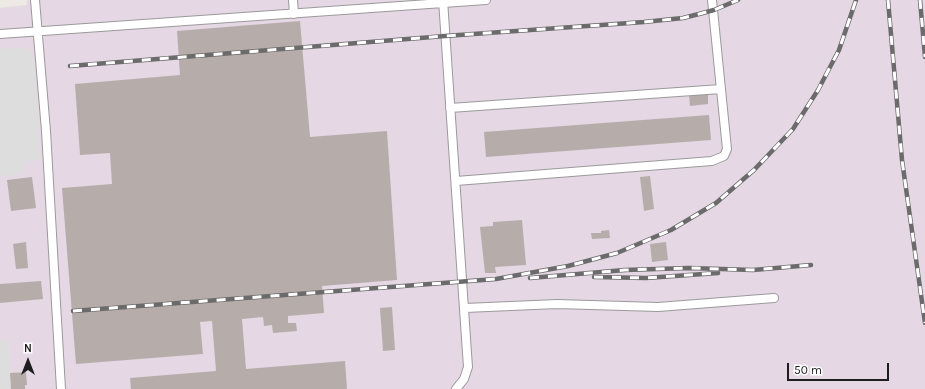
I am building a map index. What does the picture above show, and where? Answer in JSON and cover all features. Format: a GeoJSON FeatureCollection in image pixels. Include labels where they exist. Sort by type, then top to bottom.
{"type":"FeatureCollection","features":[{"type":"Feature","properties":{"kind":"lane"},"geometry":{"type":"LineString","coordinates":[[35,0],[46,138],[60,389]]}},
{"type":"Feature","properties":{"kind":"lane"},"geometry":{"type":"LineString","coordinates":[[293,0],[294,14]]}},
{"type":"Feature","properties":{"kind":"lane"},"geometry":{"type":"LineString","coordinates":[[0,34],[294,14],[389,4],[486,0]]}},
{"type":"Feature","properties":{"kind":"lane"},"geometry":{"type":"LineString","coordinates":[[456,180],[712,161],[724,156],[727,149],[712,0]]}},
{"type":"Feature","properties":{"kind":"lane"},"geometry":{"type":"LineString","coordinates":[[443,2],[468,367],[464,379],[456,389]]}},
{"type":"Feature","properties":{"kind":"lane"},"geometry":{"type":"LineString","coordinates":[[450,108],[722,89]]}},
{"type":"Feature","properties":{"kind":"lane"},"geometry":{"type":"LineString","coordinates":[[465,308],[558,304],[658,307],[774,298]]}},
{"type":"Feature","properties":{"kind":"shaded area"},"geometry":{"type":"Polygon","coordinates":[[[27,0],[925,0],[925,389],[11,389],[9,340],[0,340],[0,8],[27,5],[27,0]]]}},
{"type":"Feature","properties":{"kind":"shaded area"},"geometry":{"type":"Polygon","coordinates":[[[0,49],[28,49],[34,57],[41,160],[24,162],[25,173],[0,176],[0,49]]]}},
{"type":"Feature","properties":{"kind":"shaded area"},"geometry":{"type":"Polygon","coordinates":[[[0,340],[9,340],[11,389],[0,389],[0,340]]]}},
{"type":"Feature","properties":{"kind":"building"},"geometry":{"type":"Polygon","coordinates":[[[300,21],[310,137],[387,131],[397,280],[322,286],[324,313],[288,316],[288,323],[296,323],[297,331],[273,333],[272,325],[264,326],[263,317],[242,319],[246,369],[345,361],[347,389],[131,389],[130,378],[216,371],[212,321],[200,322],[203,354],[76,364],[62,188],[112,184],[110,153],[80,155],[75,84],[180,75],[177,31],[300,21]]]}},
{"type":"Feature","properties":{"kind":"building"},"geometry":{"type":"Polygon","coordinates":[[[708,94],[708,104],[690,106],[689,95],[708,94]]]}},
{"type":"Feature","properties":{"kind":"building"},"geometry":{"type":"Polygon","coordinates":[[[709,115],[711,140],[486,157],[484,132],[709,115]]]}},
{"type":"Feature","properties":{"kind":"building"},"geometry":{"type":"Polygon","coordinates":[[[650,176],[654,209],[644,211],[640,177],[650,176]]]}},
{"type":"Feature","properties":{"kind":"building"},"geometry":{"type":"Polygon","coordinates":[[[32,177],[36,208],[11,211],[7,180],[32,177]]]}},
{"type":"Feature","properties":{"kind":"building"},"geometry":{"type":"Polygon","coordinates":[[[522,220],[526,265],[495,267],[496,273],[485,273],[480,227],[493,226],[493,222],[522,220]]]}},
{"type":"Feature","properties":{"kind":"building"},"geometry":{"type":"Polygon","coordinates":[[[609,230],[610,238],[592,239],[591,233],[601,233],[601,231],[609,230]]]}},
{"type":"Feature","properties":{"kind":"building"},"geometry":{"type":"Polygon","coordinates":[[[26,242],[28,268],[16,269],[13,244],[26,242]]]}},
{"type":"Feature","properties":{"kind":"building"},"geometry":{"type":"Polygon","coordinates":[[[666,242],[668,260],[652,262],[650,244],[666,242]]]}},
{"type":"Feature","properties":{"kind":"building"},"geometry":{"type":"Polygon","coordinates":[[[41,281],[43,299],[0,303],[0,284],[41,281]]]}},
{"type":"Feature","properties":{"kind":"building"},"geometry":{"type":"Polygon","coordinates":[[[392,307],[395,350],[383,351],[380,308],[392,307]]]}},
{"type":"Feature","properties":{"kind":"building"},"geometry":{"type":"Polygon","coordinates":[[[26,372],[27,385],[25,385],[25,389],[11,389],[10,373],[26,372]]]}},
{"type":"Feature","properties":{"kind":"railway"},"geometry":{"type":"LineString","coordinates":[[70,66],[445,36],[644,22],[683,18],[714,10],[738,0]]}},
{"type":"Feature","properties":{"kind":"railway"},"geometry":{"type":"LineString","coordinates":[[73,311],[496,279],[568,266],[617,253],[671,230],[716,203],[754,170],[793,129],[818,90],[839,50],[856,0]]}},
{"type":"Feature","properties":{"kind":"railway"},"geometry":{"type":"LineString","coordinates":[[888,0],[902,160],[925,323]]}},
{"type":"Feature","properties":{"kind":"railway"},"geometry":{"type":"LineString","coordinates":[[920,0],[925,57]]}},
{"type":"Feature","properties":{"kind":"railway"},"geometry":{"type":"LineString","coordinates":[[530,278],[625,270],[689,268],[753,270],[811,265]]}},
{"type":"Feature","properties":{"kind":"railway"},"geometry":{"type":"LineString","coordinates":[[594,277],[646,278],[718,273]]}}]}
